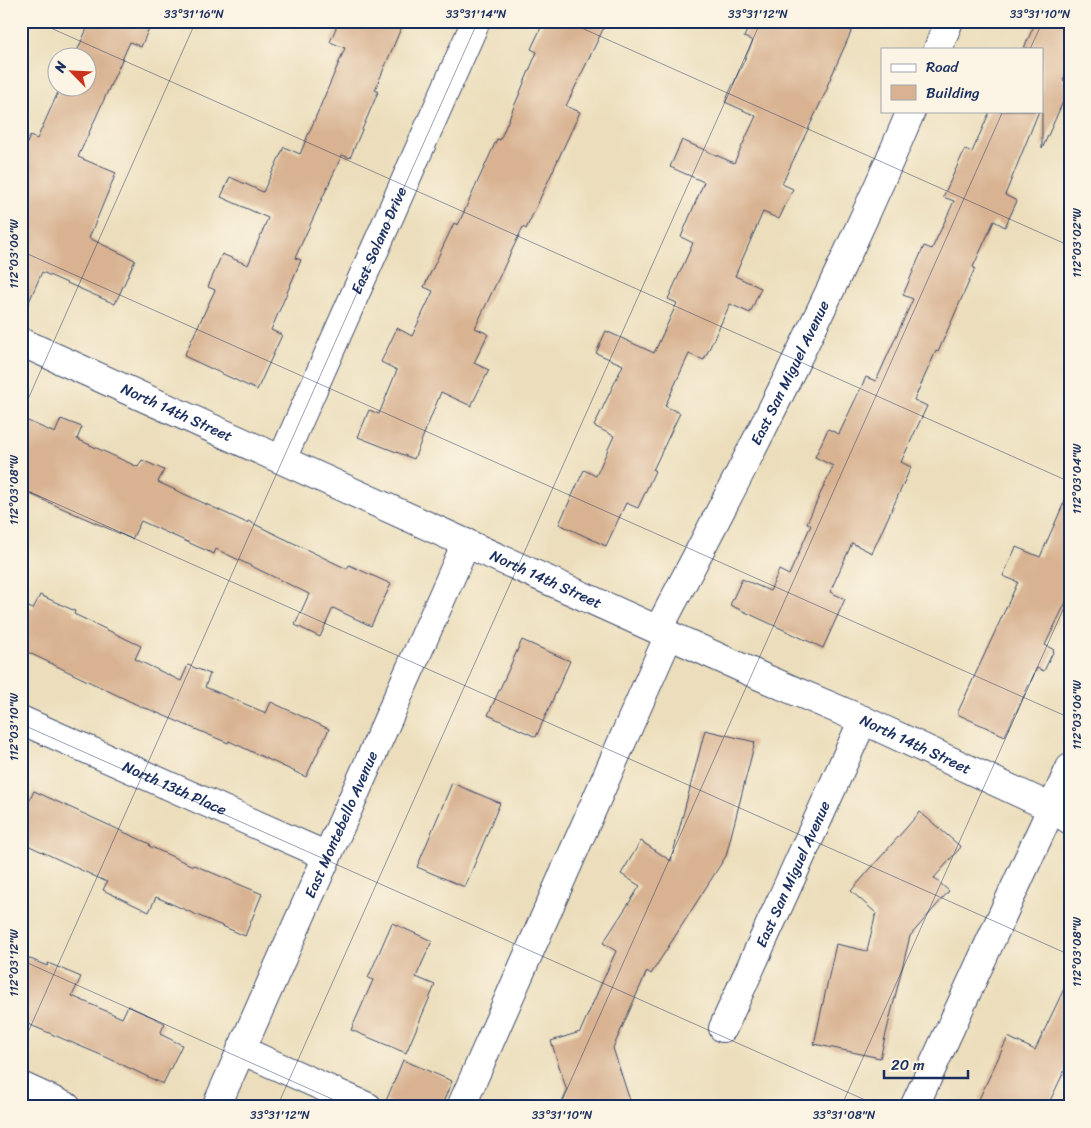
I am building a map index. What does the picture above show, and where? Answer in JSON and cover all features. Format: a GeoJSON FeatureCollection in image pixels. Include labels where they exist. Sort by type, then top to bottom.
{"type":"FeatureCollection","features":[{"type":"Feature","properties":{"kind":"street","name":"East Solano Drive"},"geometry":{"type":"LineString","coordinates":[[282,459],[476,21]]}},
{"type":"Feature","properties":{"kind":"street"},"geometry":{"type":"LineString","coordinates":[[938,48],[949,21]]}},
{"type":"Feature","properties":{"kind":"street","name":"East San Miguel Avenue"},"geometry":{"type":"LineString","coordinates":[[461,1107],[664,632],[796,361],[886,171],[911,112]]}},
{"type":"Feature","properties":{"kind":"street","name":"North 14th Street"},"geometry":{"type":"LineString","coordinates":[[21,342],[863,720],[1061,814]]}},
{"type":"Feature","properties":{"kind":"street","name":"East Montebello Avenue"},"geometry":{"type":"LineString","coordinates":[[216,1107],[466,543]]}},
{"type":"Feature","properties":{"kind":"street","name":"North 13th Place"},"geometry":{"type":"LineString","coordinates":[[21,720],[327,856]]}},
{"type":"Feature","properties":{"kind":"street","name":"East San Miguel Avenue"},"geometry":{"type":"LineString","coordinates":[[724,1028],[863,720]]}},
{"type":"Feature","properties":{"kind":"street"},"geometry":{"type":"LineString","coordinates":[[914,1107],[1061,814],[1070,768]]}},
{"type":"Feature","properties":{"kind":"street"},"geometry":{"type":"LineString","coordinates":[[240,1050],[368,1107]]}},
{"type":"Feature","properties":{"kind":"street"},"geometry":{"type":"LineString","coordinates":[[21,1086],[67,1107]]}},
{"type":"Feature","properties":{"kind":"building"},"geometry":{"type":"Polygon","coordinates":[[[84,21],[152,21],[141,47],[130,42],[78,157],[116,173],[89,238],[135,260],[115,304],[42,272],[21,320],[21,157],[30,136],[37,139],[55,98],[98,98],[98,48],[78,48],[89,24],[84,21]]]}},
{"type":"Feature","properties":{"kind":"building"},"geometry":{"type":"Polygon","coordinates":[[[339,21],[404,21],[375,90],[378,92],[350,158],[342,155],[295,258],[301,260],[271,330],[282,335],[257,390],[184,356],[215,290],[208,287],[222,254],[248,265],[268,218],[221,197],[230,177],[263,192],[284,147],[300,154],[345,48],[330,42],[339,21]]]}},
{"type":"Feature","properties":{"kind":"building"},"geometry":{"type":"Polygon","coordinates":[[[544,21],[607,21],[566,106],[580,112],[526,229],[523,227],[475,328],[488,334],[474,363],[489,370],[471,406],[441,392],[414,459],[358,437],[369,410],[379,414],[397,370],[381,362],[397,328],[412,336],[433,291],[424,287],[454,223],[458,225],[497,139],[500,140],[537,52],[531,49],[544,21]]]}},
{"type":"Feature","properties":{"kind":"building"},"geometry":{"type":"Polygon","coordinates":[[[751,21],[856,21],[828,87],[782,184],[793,189],[779,219],[763,212],[735,276],[761,288],[750,313],[730,304],[704,360],[689,354],[665,406],[680,413],[653,470],[655,471],[638,508],[626,503],[606,546],[559,524],[584,470],[596,476],[614,436],[594,426],[623,365],[596,353],[606,331],[654,353],[677,303],[668,299],[693,243],[681,237],[704,182],[670,167],[682,140],[734,163],[756,116],[725,102],[753,41],[744,37],[751,21]]]}},
{"type":"Feature","properties":{"kind":"building"},"geometry":{"type":"Polygon","coordinates":[[[1036,21],[1070,21],[1070,65],[1063,80],[1070,83],[1070,86],[1042,149],[1044,48],[1024,48],[1036,21]]]}},
{"type":"Feature","properties":{"kind":"building"},"geometry":{"type":"Polygon","coordinates":[[[990,112],[1039,112],[1005,195],[1017,201],[1005,227],[994,221],[938,352],[936,351],[914,400],[927,406],[901,462],[911,467],[872,553],[852,543],[830,592],[845,599],[823,648],[730,605],[742,579],[770,591],[779,570],[789,575],[811,525],[807,523],[833,466],[815,457],[828,429],[839,434],[866,377],[876,381],[913,299],[903,295],[924,246],[932,249],[954,201],[943,197],[965,149],[972,152],[990,112]]]}},
{"type":"Feature","properties":{"kind":"building"},"geometry":{"type":"Polygon","coordinates":[[[21,418],[55,433],[61,419],[82,427],[77,439],[138,467],[142,460],[164,470],[158,482],[247,523],[248,521],[347,569],[349,565],[391,584],[371,626],[333,608],[320,637],[295,625],[309,594],[216,549],[214,554],[141,521],[132,539],[21,490],[21,418]]]}},
{"type":"Feature","properties":{"kind":"building"},"geometry":{"type":"Polygon","coordinates":[[[1070,489],[1070,594],[1045,645],[1054,650],[1044,671],[1037,668],[1005,736],[957,714],[1018,582],[1003,576],[1016,547],[1040,557],[1070,489]]]}},
{"type":"Feature","properties":{"kind":"building"},"geometry":{"type":"Polygon","coordinates":[[[40,595],[75,611],[74,614],[141,646],[135,659],[181,681],[188,665],[210,674],[205,687],[266,713],[271,702],[329,729],[306,777],[229,741],[228,743],[146,709],[21,649],[21,604],[33,609],[40,595]]]}},
{"type":"Feature","properties":{"kind":"building"},"geometry":{"type":"Polygon","coordinates":[[[522,640],[570,661],[536,737],[488,715],[522,640]]]}},
{"type":"Feature","properties":{"kind":"building"},"geometry":{"type":"Polygon","coordinates":[[[705,730],[755,742],[726,856],[651,974],[647,971],[613,1048],[632,1107],[560,1107],[567,1091],[551,1041],[580,1032],[616,951],[603,943],[640,886],[621,874],[641,841],[671,861],[705,730]]]}},
{"type":"Feature","properties":{"kind":"building"},"geometry":{"type":"Polygon","coordinates":[[[452,783],[500,803],[465,887],[417,867],[452,783]]]}},
{"type":"Feature","properties":{"kind":"building"},"geometry":{"type":"Polygon","coordinates":[[[34,791],[150,844],[149,846],[193,866],[262,894],[245,936],[156,897],[149,912],[103,890],[107,882],[21,842],[21,818],[34,791]]]}},
{"type":"Feature","properties":{"kind":"building"},"geometry":{"type":"Polygon","coordinates":[[[920,812],[961,847],[934,878],[949,891],[910,936],[880,1058],[814,1044],[836,944],[867,951],[876,913],[851,891],[920,812]]]}},
{"type":"Feature","properties":{"kind":"building"},"geometry":{"type":"Polygon","coordinates":[[[392,923],[432,941],[416,977],[435,985],[406,1053],[351,1030],[373,980],[368,978],[392,923]]]}},
{"type":"Feature","properties":{"kind":"building"},"geometry":{"type":"Polygon","coordinates":[[[21,955],[47,966],[48,963],[81,977],[72,996],[122,1018],[128,1006],[165,1023],[160,1034],[182,1045],[163,1084],[21,1021],[21,955]]]}},
{"type":"Feature","properties":{"kind":"building"},"geometry":{"type":"Polygon","coordinates":[[[1070,976],[1070,1059],[1047,1107],[995,1107],[979,1099],[1008,1037],[1035,1050],[1070,976]]]}},
{"type":"Feature","properties":{"kind":"building"},"geometry":{"type":"Polygon","coordinates":[[[403,1060],[452,1081],[441,1107],[400,1107],[386,1101],[403,1060]]]}}]}
